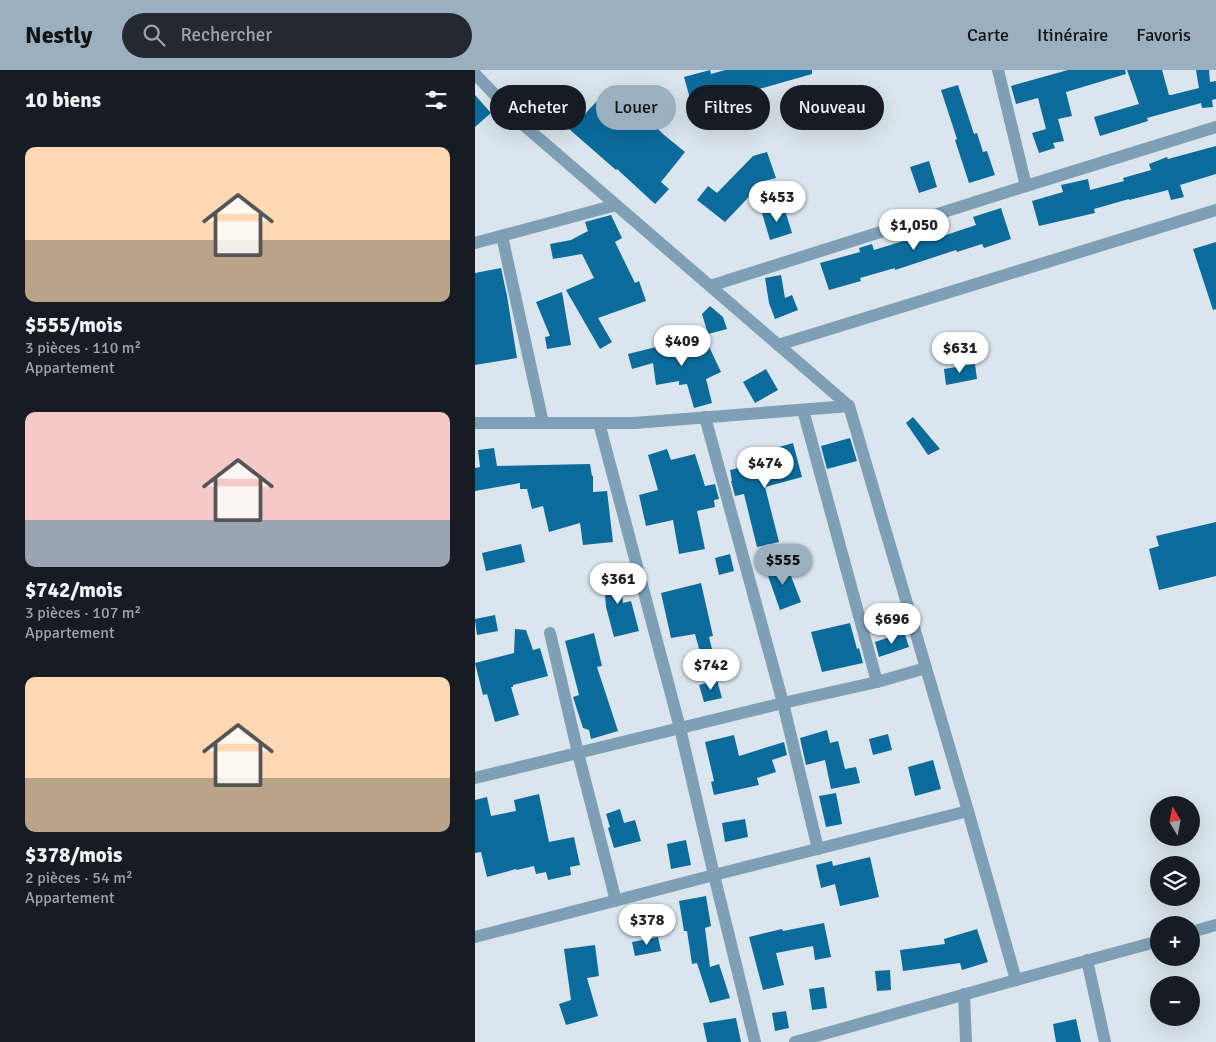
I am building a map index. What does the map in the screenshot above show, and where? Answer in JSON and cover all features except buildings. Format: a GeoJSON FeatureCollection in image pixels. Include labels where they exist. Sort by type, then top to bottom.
{"type":"FeatureCollection","features":[{"type":"Feature","properties":{"kind":"street"},"geometry":{"type":"LineString","coordinates":[[998,70],[1027,186]]}},
{"type":"Feature","properties":{"kind":"street"},"geometry":{"type":"LineString","coordinates":[[475,74],[527,128],[849,406],[1016,980]]}},
{"type":"Feature","properties":{"kind":"street"},"geometry":{"type":"LineString","coordinates":[[710,286],[1216,127]]}},
{"type":"Feature","properties":{"kind":"street"},"geometry":{"type":"LineString","coordinates":[[475,243],[616,205]]}},
{"type":"Feature","properties":{"kind":"street"},"geometry":{"type":"LineString","coordinates":[[778,345],[1216,210]]}},
{"type":"Feature","properties":{"kind":"street"},"geometry":{"type":"LineString","coordinates":[[502,236],[543,423]]}},
{"type":"Feature","properties":{"kind":"street"},"geometry":{"type":"LineString","coordinates":[[475,423],[634,423],[849,406]]}},
{"type":"Feature","properties":{"kind":"street"},"geometry":{"type":"LineString","coordinates":[[803,410],[877,682]]}},
{"type":"Feature","properties":{"kind":"street"},"geometry":{"type":"LineString","coordinates":[[705,417],[783,703],[818,849]]}},
{"type":"Feature","properties":{"kind":"street"},"geometry":{"type":"LineString","coordinates":[[599,423],[680,728],[755,1042]]}},
{"type":"Feature","properties":{"kind":"street"},"geometry":{"type":"LineString","coordinates":[[550,632],[578,753],[616,900]]}},
{"type":"Feature","properties":{"kind":"street"},"geometry":{"type":"LineString","coordinates":[[475,778],[877,682],[926,668]]}},
{"type":"Feature","properties":{"kind":"street"},"geometry":{"type":"LineString","coordinates":[[475,937],[968,811]]}},
{"type":"Feature","properties":{"kind":"street"},"geometry":{"type":"LineString","coordinates":[[1200,929],[1216,925]]}},
{"type":"Feature","properties":{"kind":"street"},"geometry":{"type":"LineString","coordinates":[[795,1042],[1150,943]]}},
{"type":"Feature","properties":{"kind":"street"},"geometry":{"type":"LineString","coordinates":[[1087,960],[1105,1042]]}},
{"type":"Feature","properties":{"kind":"street"},"geometry":{"type":"LineString","coordinates":[[963,994],[966,1042]]}}]}
